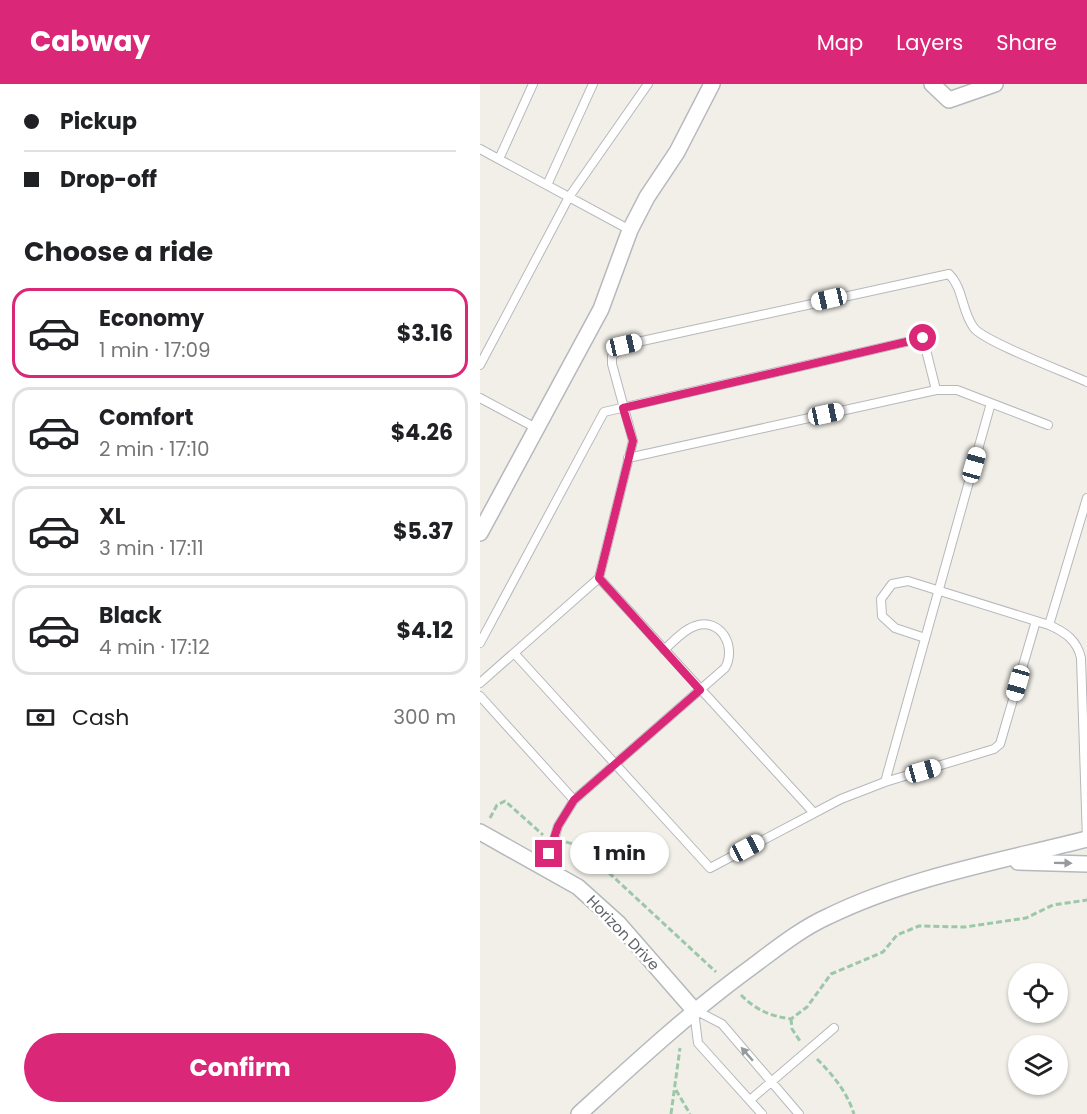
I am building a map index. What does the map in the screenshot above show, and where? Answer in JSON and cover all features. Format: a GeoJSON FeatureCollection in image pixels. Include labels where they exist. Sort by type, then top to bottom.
{"type":"FeatureCollection","features":[{"type":"Feature","properties":{"kind":"street"},"geometry":{"type":"LineString","coordinates":[[480,533],[601,309],[630,230],[647,197],[677,152],[712,84]]}},
{"type":"Feature","properties":{"kind":"street"},"geometry":{"type":"LineString","coordinates":[[932,84],[949,100],[995,84]]}},
{"type":"Feature","properties":{"kind":"street","name":"Horizon Drive"},"geometry":{"type":"LineString","coordinates":[[481,833],[546,867],[578,887],[618,923],[694,1010]]}},
{"type":"Feature","properties":{"kind":"street"},"geometry":{"type":"LineString","coordinates":[[579,1114],[694,1010],[776,949],[827,916],[874,896],[1087,840]]}},
{"type":"Feature","properties":{"kind":"street"},"geometry":{"type":"LineString","coordinates":[[997,862],[1087,864]]}},
{"type":"Feature","properties":{"kind":"lane"},"geometry":{"type":"LineString","coordinates":[[499,159],[533,84]]}},
{"type":"Feature","properties":{"kind":"lane"},"geometry":{"type":"LineString","coordinates":[[547,185],[593,84]]}},
{"type":"Feature","properties":{"kind":"lane"},"geometry":{"type":"LineString","coordinates":[[480,365],[569,197],[648,84]]}},
{"type":"Feature","properties":{"kind":"lane"},"geometry":{"type":"LineString","coordinates":[[480,149],[630,230]]}},
{"type":"Feature","properties":{"kind":"lane"},"geometry":{"type":"LineString","coordinates":[[480,683],[599,578],[633,441],[612,364],[612,356],[624,345],[948,274],[958,286],[963,307],[978,332],[1087,382]]}},
{"type":"Feature","properties":{"kind":"lane"},"geometry":{"type":"LineString","coordinates":[[480,643],[604,412],[923,338],[936,390]]}},
{"type":"Feature","properties":{"kind":"lane"},"geometry":{"type":"LineString","coordinates":[[628,458],[936,390],[957,390],[1048,425]]}},
{"type":"Feature","properties":{"kind":"lane"},"geometry":{"type":"LineString","coordinates":[[480,398],[536,428]]}},
{"type":"Feature","properties":{"kind":"lane"},"geometry":{"type":"LineString","coordinates":[[885,782],[991,403]]}},
{"type":"Feature","properties":{"kind":"lane"},"geometry":{"type":"LineString","coordinates":[[1049,625],[1087,498]]}},
{"type":"Feature","properties":{"kind":"lane"},"geometry":{"type":"LineString","coordinates":[[599,578],[814,813]]}},
{"type":"Feature","properties":{"kind":"lane"},"geometry":{"type":"LineString","coordinates":[[925,638],[895,628],[882,616],[881,598],[891,584],[908,580],[1049,625],[1072,639],[1083,651],[1087,840]]}},
{"type":"Feature","properties":{"kind":"lane"},"geometry":{"type":"LineString","coordinates":[[514,653],[710,868],[814,813],[885,782],[987,753],[1000,744],[1036,621]]}},
{"type":"Feature","properties":{"kind":"lane"},"geometry":{"type":"LineString","coordinates":[[546,867],[552,841],[565,812],[574,800],[700,690],[729,661],[730,652],[724,634],[710,625],[691,627],[664,651]]}},
{"type":"Feature","properties":{"kind":"lane"},"geometry":{"type":"LineString","coordinates":[[480,696],[574,800]]}},
{"type":"Feature","properties":{"kind":"lane"},"geometry":{"type":"LineString","coordinates":[[694,1010],[722,1024],[799,1114]]}},
{"type":"Feature","properties":{"kind":"lane"},"geometry":{"type":"LineString","coordinates":[[694,1010],[698,1042],[762,1114]]}},
{"type":"Feature","properties":{"kind":"lane"},"geometry":{"type":"LineString","coordinates":[[750,1100],[834,1028]]}},
{"type":"Feature","properties":{"kind":"path"},"geometry":{"type":"LineString","coordinates":[[481,833],[497,805],[505,801],[536,831],[552,841],[580,846],[752,1006],[772,1016],[792,1019],[807,1007],[831,974],[883,952],[897,935],[919,926],[964,927],[1026,918],[1053,905],[1087,900]]}},
{"type":"Feature","properties":{"kind":"path"},"geometry":{"type":"LineString","coordinates":[[792,1019],[792,1029],[807,1049],[833,1075],[850,1101],[854,1114]]}},
{"type":"Feature","properties":{"kind":"path"},"geometry":{"type":"LineString","coordinates":[[675,1089],[690,1114]]}},
{"type":"Feature","properties":{"kind":"route"},"geometry":{"type":"LineString","coordinates":[[549,854],[558,826],[574,800],[700,690],[599,578],[633,441],[623,408],[923,338]]}}]}
